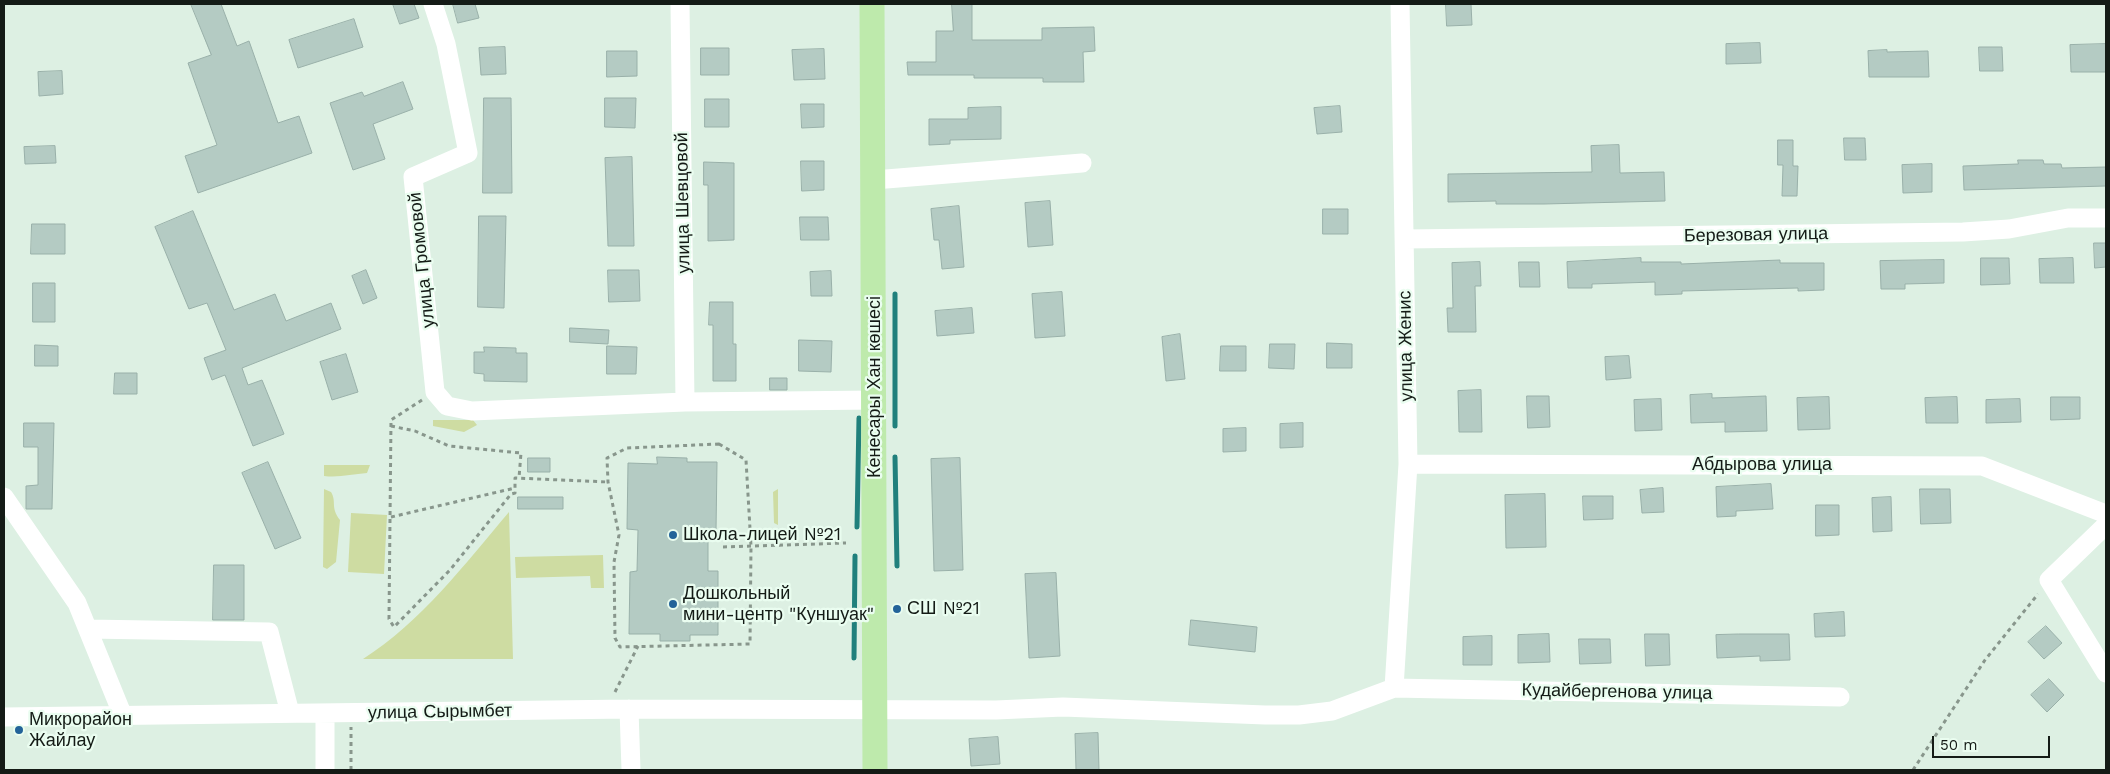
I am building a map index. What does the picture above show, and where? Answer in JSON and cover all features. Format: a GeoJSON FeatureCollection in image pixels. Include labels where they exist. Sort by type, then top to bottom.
{"type":"FeatureCollection","features":[{"type":"Feature","properties":{"kind":"main road","name":"Кенесары Хан көшесі"},"geometry":{"type":"LineString","coordinates":[[872,4],[876,770]]}},
{"type":"Feature","properties":{"kind":"street","name":"улица Громовой"},"geometry":{"type":"LineString","coordinates":[[433,4],[446,44],[468,153],[414,177],[435,392]]}},
{"type":"Feature","properties":{"kind":"street","name":"улица Шевцовой"},"geometry":{"type":"LineString","coordinates":[[680,4],[685,402]]}},
{"type":"Feature","properties":{"kind":"street","name":"улица Женис"},"geometry":{"type":"LineString","coordinates":[[1394,688],[1408,464],[1400,4]]}},
{"type":"Feature","properties":{"kind":"street"},"geometry":{"type":"LineString","coordinates":[[874,180],[1082,163]]}},
{"type":"Feature","properties":{"kind":"street","name":"Березовая улица"},"geometry":{"type":"LineString","coordinates":[[1405,239],[1963,232],[2009,229],[2068,218],[2106,218]]}},
{"type":"Feature","properties":{"kind":"street"},"geometry":{"type":"LineString","coordinates":[[435,392],[447,406],[472,411],[685,402],[875,400]]}},
{"type":"Feature","properties":{"kind":"street","name":"Абдырова улица"},"geometry":{"type":"LineString","coordinates":[[1408,464],[1982,466],[2106,514]]}},
{"type":"Feature","properties":{"kind":"street"},"geometry":{"type":"LineString","coordinates":[[4,497],[77,603],[123,716]]}},
{"type":"Feature","properties":{"kind":"street"},"geometry":{"type":"LineString","coordinates":[[2106,525],[2049,580],[2106,674]]}},
{"type":"Feature","properties":{"kind":"street"},"geometry":{"type":"LineString","coordinates":[[88,629],[269,632],[290,713]]}},
{"type":"Feature","properties":{"kind":"street","name":"улица Сырымбет"},"geometry":{"type":"LineString","coordinates":[[4,717],[628,708],[996,710],[1063,707],[1299,715],[1332,711],[1394,688]]}},
{"type":"Feature","properties":{"kind":"street","name":"Кудайбергенова улица"},"geometry":{"type":"LineString","coordinates":[[1394,688],[1840,697]]}},
{"type":"Feature","properties":{"kind":"street"},"geometry":{"type":"LineString","coordinates":[[628,708],[631,770]]}},
{"type":"Feature","properties":{"kind":"street"},"geometry":{"type":"LineString","coordinates":[[324,713],[325,770]]}},
{"type":"Feature","properties":{"kind":"path"},"geometry":{"type":"LineString","coordinates":[[391,426],[415,431],[449,446],[521,454],[519,478],[516,478],[515,493],[511,494],[450,570],[394,627],[389,619],[391,420],[435,392]]}},
{"type":"Feature","properties":{"kind":"path"},"geometry":{"type":"LineString","coordinates":[[719,444],[746,460],[751,546],[750,644],[620,647],[615,638],[614,562],[618,534],[608,482],[607,458],[627,448],[719,444]]}},
{"type":"Feature","properties":{"kind":"path"},"geometry":{"type":"LineString","coordinates":[[519,478],[608,482]]}},
{"type":"Feature","properties":{"kind":"path"},"geometry":{"type":"LineString","coordinates":[[391,517],[515,488]]}},
{"type":"Feature","properties":{"kind":"path"},"geometry":{"type":"LineString","coordinates":[[723,547],[846,543]]}},
{"type":"Feature","properties":{"kind":"path"},"geometry":{"type":"LineString","coordinates":[[1913,770],[1985,660],[2049,580]]}},
{"type":"Feature","properties":{"kind":"path"},"geometry":{"type":"LineString","coordinates":[[613,696],[638,646]]}},
{"type":"Feature","properties":{"kind":"path"},"geometry":{"type":"LineString","coordinates":[[351,713],[351,770]]}},
{"type":"Feature","properties":{"kind":"green space"},"geometry":{"type":"Polygon","coordinates":[[[433,420],[473,420],[477,425],[464,432],[433,426],[433,420]]]}},
{"type":"Feature","properties":{"kind":"green space"},"geometry":{"type":"Polygon","coordinates":[[[324,465],[370,465],[367,473],[335,477],[324,476],[324,465]]]}},
{"type":"Feature","properties":{"kind":"green space"},"geometry":{"type":"Polygon","coordinates":[[[324,489],[331,492],[334,499],[335,512],[340,520],[336,562],[327,569],[323,567],[324,489]]]}},
{"type":"Feature","properties":{"kind":"green space"},"geometry":{"type":"Polygon","coordinates":[[[778,489],[778,525],[774,523],[773,492],[778,489]]]}},
{"type":"Feature","properties":{"kind":"green space"},"geometry":{"type":"Polygon","coordinates":[[[509,512],[513,659],[363,659],[404,628],[423,610],[459,572],[509,512]]]}},
{"type":"Feature","properties":{"kind":"green space"},"geometry":{"type":"Polygon","coordinates":[[[351,513],[387,515],[384,574],[348,572],[351,513]]]}},
{"type":"Feature","properties":{"kind":"green space"},"geometry":{"type":"Polygon","coordinates":[[[603,555],[604,588],[591,588],[590,576],[516,578],[515,557],[603,555]]]}},
{"type":"Feature","properties":{"kind":"building"},"geometry":{"type":"Polygon","coordinates":[[[191,4],[221,4],[237,46],[249,41],[278,123],[299,116],[312,153],[198,193],[185,156],[217,145],[188,63],[211,55],[191,4]]]}},
{"type":"Feature","properties":{"kind":"building"},"geometry":{"type":"Polygon","coordinates":[[[393,4],[414,4],[419,18],[400,24],[393,4]]]}},
{"type":"Feature","properties":{"kind":"building"},"geometry":{"type":"Polygon","coordinates":[[[453,4],[475,4],[479,18],[458,23],[453,4]]]}},
{"type":"Feature","properties":{"kind":"building"},"geometry":{"type":"Polygon","coordinates":[[[952,4],[972,4],[972,40],[1042,40],[1042,28],[1094,27],[1095,51],[1083,52],[1084,82],[1043,82],[1043,78],[974,78],[974,75],[908,75],[907,62],[936,62],[936,31],[953,31],[952,4]]]}},
{"type":"Feature","properties":{"kind":"building"},"geometry":{"type":"Polygon","coordinates":[[[1446,4],[1471,4],[1472,25],[1447,26],[1446,4]]]}},
{"type":"Feature","properties":{"kind":"building"},"geometry":{"type":"Polygon","coordinates":[[[354,19],[363,47],[298,68],[289,40],[354,19]]]}},
{"type":"Feature","properties":{"kind":"building"},"geometry":{"type":"Polygon","coordinates":[[[1760,43],[1761,63],[1726,64],[1726,44],[1760,43]]]}},
{"type":"Feature","properties":{"kind":"building"},"geometry":{"type":"Polygon","coordinates":[[[2106,44],[2106,72],[2071,72],[2070,45],[2106,44]]]}},
{"type":"Feature","properties":{"kind":"building"},"geometry":{"type":"Polygon","coordinates":[[[505,47],[506,74],[481,75],[479,48],[505,47]]]}},
{"type":"Feature","properties":{"kind":"building"},"geometry":{"type":"Polygon","coordinates":[[[1979,47],[2002,47],[2003,71],[1980,71],[1979,47]]]}},
{"type":"Feature","properties":{"kind":"building"},"geometry":{"type":"Polygon","coordinates":[[[701,48],[729,48],[729,75],[701,75],[701,48]]]}},
{"type":"Feature","properties":{"kind":"building"},"geometry":{"type":"Polygon","coordinates":[[[824,49],[825,79],[794,80],[792,50],[824,49]]]}},
{"type":"Feature","properties":{"kind":"building"},"geometry":{"type":"Polygon","coordinates":[[[1887,50],[1887,52],[1928,51],[1929,77],[1869,77],[1868,51],[1887,50]]]}},
{"type":"Feature","properties":{"kind":"building"},"geometry":{"type":"Polygon","coordinates":[[[607,51],[637,51],[637,76],[607,77],[607,51]]]}},
{"type":"Feature","properties":{"kind":"building"},"geometry":{"type":"Polygon","coordinates":[[[62,71],[63,94],[39,96],[38,72],[62,71]]]}},
{"type":"Feature","properties":{"kind":"building"},"geometry":{"type":"Polygon","coordinates":[[[403,82],[413,109],[373,124],[385,159],[353,170],[330,103],[362,92],[364,96],[403,82]]]}},
{"type":"Feature","properties":{"kind":"building"},"geometry":{"type":"Polygon","coordinates":[[[484,98],[511,98],[512,193],[483,193],[484,98]]]}},
{"type":"Feature","properties":{"kind":"building"},"geometry":{"type":"Polygon","coordinates":[[[605,98],[636,98],[635,128],[605,127],[605,98]]]}},
{"type":"Feature","properties":{"kind":"building"},"geometry":{"type":"Polygon","coordinates":[[[705,99],[729,99],[729,127],[705,127],[705,99]]]}},
{"type":"Feature","properties":{"kind":"building"},"geometry":{"type":"Polygon","coordinates":[[[801,104],[824,104],[824,127],[802,128],[801,104]]]}},
{"type":"Feature","properties":{"kind":"building"},"geometry":{"type":"Polygon","coordinates":[[[1340,106],[1342,132],[1317,134],[1314,108],[1340,106]]]}},
{"type":"Feature","properties":{"kind":"building"},"geometry":{"type":"Polygon","coordinates":[[[1001,107],[1001,139],[950,140],[950,144],[929,145],[929,119],[968,119],[968,108],[1001,107]]]}},
{"type":"Feature","properties":{"kind":"building"},"geometry":{"type":"Polygon","coordinates":[[[1844,138],[1865,138],[1866,160],[1845,160],[1844,138]]]}},
{"type":"Feature","properties":{"kind":"building"},"geometry":{"type":"Polygon","coordinates":[[[1778,140],[1793,140],[1793,166],[1798,166],[1797,196],[1782,196],[1783,165],[1778,165],[1778,140]]]}},
{"type":"Feature","properties":{"kind":"building"},"geometry":{"type":"Polygon","coordinates":[[[1619,145],[1620,173],[1664,172],[1665,201],[1544,204],[1496,204],[1496,201],[1448,202],[1448,174],[1592,172],[1591,146],[1619,145]]]}},
{"type":"Feature","properties":{"kind":"building"},"geometry":{"type":"Polygon","coordinates":[[[55,146],[56,163],[25,164],[24,147],[55,146]]]}},
{"type":"Feature","properties":{"kind":"building"},"geometry":{"type":"Polygon","coordinates":[[[632,157],[634,246],[608,246],[605,158],[632,157]]]}},
{"type":"Feature","properties":{"kind":"building"},"geometry":{"type":"Polygon","coordinates":[[[2018,160],[2043,160],[2044,164],[2061,164],[2062,168],[2106,167],[2106,186],[1964,190],[1963,166],[2018,164],[2018,160]]]}},
{"type":"Feature","properties":{"kind":"building"},"geometry":{"type":"Polygon","coordinates":[[[801,161],[824,161],[824,190],[802,191],[801,161]]]}},
{"type":"Feature","properties":{"kind":"building"},"geometry":{"type":"Polygon","coordinates":[[[704,162],[734,163],[734,240],[708,241],[708,185],[704,185],[704,162]]]}},
{"type":"Feature","properties":{"kind":"building"},"geometry":{"type":"Polygon","coordinates":[[[1932,164],[1932,192],[1903,193],[1902,165],[1932,164]]]}},
{"type":"Feature","properties":{"kind":"building"},"geometry":{"type":"Polygon","coordinates":[[[1050,201],[1053,245],[1028,247],[1025,203],[1050,201]]]}},
{"type":"Feature","properties":{"kind":"building"},"geometry":{"type":"Polygon","coordinates":[[[959,206],[964,267],[942,269],[939,240],[934,240],[931,209],[959,206]]]}},
{"type":"Feature","properties":{"kind":"building"},"geometry":{"type":"Polygon","coordinates":[[[1323,209],[1348,209],[1348,234],[1323,234],[1323,209]]]}},
{"type":"Feature","properties":{"kind":"building"},"geometry":{"type":"Polygon","coordinates":[[[193,211],[234,310],[275,294],[286,321],[331,303],[341,329],[242,368],[248,385],[262,380],[284,434],[253,446],[225,375],[212,380],[204,358],[226,350],[207,303],[189,309],[155,227],[193,211]]]}},
{"type":"Feature","properties":{"kind":"building"},"geometry":{"type":"Polygon","coordinates":[[[479,216],[506,216],[504,308],[478,307],[479,216]]]}},
{"type":"Feature","properties":{"kind":"building"},"geometry":{"type":"Polygon","coordinates":[[[800,217],[828,217],[829,240],[801,240],[800,217]]]}},
{"type":"Feature","properties":{"kind":"building"},"geometry":{"type":"Polygon","coordinates":[[[32,224],[65,224],[65,254],[31,254],[32,224]]]}},
{"type":"Feature","properties":{"kind":"building"},"geometry":{"type":"Polygon","coordinates":[[[2094,243],[2106,243],[2106,267],[2095,268],[2094,243]]]}},
{"type":"Feature","properties":{"kind":"building"},"geometry":{"type":"Polygon","coordinates":[[[1641,258],[1641,262],[1681,262],[1681,264],[1780,260],[1780,263],[1824,263],[1824,290],[1798,291],[1798,288],[1682,291],[1682,294],[1655,295],[1655,282],[1592,284],[1592,288],[1568,288],[1567,262],[1641,258]]]}},
{"type":"Feature","properties":{"kind":"building"},"geometry":{"type":"Polygon","coordinates":[[[1981,258],[2009,258],[2010,284],[1981,285],[1981,258]]]}},
{"type":"Feature","properties":{"kind":"building"},"geometry":{"type":"Polygon","coordinates":[[[2073,258],[2074,283],[2040,283],[2039,259],[2073,258]]]}},
{"type":"Feature","properties":{"kind":"building"},"geometry":{"type":"Polygon","coordinates":[[[1944,260],[1944,283],[1905,284],[1905,289],[1881,289],[1880,261],[1944,260]]]}},
{"type":"Feature","properties":{"kind":"building"},"geometry":{"type":"Polygon","coordinates":[[[1480,262],[1481,286],[1475,286],[1476,332],[1448,332],[1447,308],[1453,308],[1452,263],[1480,262]]]}},
{"type":"Feature","properties":{"kind":"building"},"geometry":{"type":"Polygon","coordinates":[[[1519,262],[1539,262],[1540,287],[1520,287],[1519,262]]]}},
{"type":"Feature","properties":{"kind":"building"},"geometry":{"type":"Polygon","coordinates":[[[366,270],[377,298],[363,304],[352,276],[366,270]]]}},
{"type":"Feature","properties":{"kind":"building"},"geometry":{"type":"Polygon","coordinates":[[[608,270],[639,270],[640,301],[609,302],[608,270]]]}},
{"type":"Feature","properties":{"kind":"building"},"geometry":{"type":"Polygon","coordinates":[[[831,271],[832,296],[811,296],[810,272],[831,271]]]}},
{"type":"Feature","properties":{"kind":"building"},"geometry":{"type":"Polygon","coordinates":[[[33,283],[55,283],[55,322],[33,322],[33,283]]]}},
{"type":"Feature","properties":{"kind":"building"},"geometry":{"type":"Polygon","coordinates":[[[1062,292],[1065,336],[1035,338],[1032,294],[1062,292]]]}},
{"type":"Feature","properties":{"kind":"building"},"geometry":{"type":"Polygon","coordinates":[[[710,302],[733,302],[733,344],[736,344],[736,381],[713,381],[713,325],[709,325],[710,302]]]}},
{"type":"Feature","properties":{"kind":"building"},"geometry":{"type":"Polygon","coordinates":[[[972,308],[974,333],[937,336],[935,311],[972,308]]]}},
{"type":"Feature","properties":{"kind":"building"},"geometry":{"type":"Polygon","coordinates":[[[570,328],[609,330],[608,344],[570,342],[570,328]]]}},
{"type":"Feature","properties":{"kind":"building"},"geometry":{"type":"Polygon","coordinates":[[[1180,334],[1185,379],[1166,381],[1162,337],[1180,334]]]}},
{"type":"Feature","properties":{"kind":"building"},"geometry":{"type":"Polygon","coordinates":[[[799,340],[832,341],[831,372],[799,371],[799,340]]]}},
{"type":"Feature","properties":{"kind":"building"},"geometry":{"type":"Polygon","coordinates":[[[1327,343],[1352,344],[1352,368],[1327,368],[1327,343]]]}},
{"type":"Feature","properties":{"kind":"building"},"geometry":{"type":"Polygon","coordinates":[[[1270,344],[1295,344],[1294,369],[1269,368],[1270,344]]]}},
{"type":"Feature","properties":{"kind":"building"},"geometry":{"type":"Polygon","coordinates":[[[35,345],[58,346],[58,366],[35,366],[35,345]]]}},
{"type":"Feature","properties":{"kind":"building"},"geometry":{"type":"Polygon","coordinates":[[[607,346],[637,347],[636,374],[607,374],[607,346]]]}},
{"type":"Feature","properties":{"kind":"building"},"geometry":{"type":"Polygon","coordinates":[[[1221,346],[1246,346],[1246,371],[1220,371],[1221,346]]]}},
{"type":"Feature","properties":{"kind":"building"},"geometry":{"type":"Polygon","coordinates":[[[484,347],[516,348],[516,353],[527,353],[527,382],[484,381],[484,374],[474,373],[474,352],[484,352],[484,347]]]}},
{"type":"Feature","properties":{"kind":"building"},"geometry":{"type":"Polygon","coordinates":[[[346,354],[358,392],[332,400],[320,362],[346,354]]]}},
{"type":"Feature","properties":{"kind":"building"},"geometry":{"type":"Polygon","coordinates":[[[1629,356],[1631,378],[1606,380],[1605,357],[1629,356]]]}},
{"type":"Feature","properties":{"kind":"building"},"geometry":{"type":"Polygon","coordinates":[[[115,373],[137,373],[137,394],[114,394],[115,373]]]}},
{"type":"Feature","properties":{"kind":"building"},"geometry":{"type":"Polygon","coordinates":[[[770,378],[787,378],[787,390],[770,390],[770,378]]]}},
{"type":"Feature","properties":{"kind":"building"},"geometry":{"type":"Polygon","coordinates":[[[1481,390],[1482,432],[1459,432],[1458,391],[1481,390]]]}},
{"type":"Feature","properties":{"kind":"building"},"geometry":{"type":"Polygon","coordinates":[[[1712,394],[1712,398],[1766,396],[1767,431],[1725,432],[1725,422],[1691,423],[1690,395],[1712,394]]]}},
{"type":"Feature","properties":{"kind":"building"},"geometry":{"type":"Polygon","coordinates":[[[1527,396],[1549,396],[1550,427],[1528,428],[1527,396]]]}},
{"type":"Feature","properties":{"kind":"building"},"geometry":{"type":"Polygon","coordinates":[[[1829,397],[1830,429],[1798,430],[1797,398],[1829,397]]]}},
{"type":"Feature","properties":{"kind":"building"},"geometry":{"type":"Polygon","coordinates":[[[1957,397],[1958,423],[1926,423],[1925,398],[1957,397]]]}},
{"type":"Feature","properties":{"kind":"building"},"geometry":{"type":"Polygon","coordinates":[[[2051,397],[2080,397],[2080,419],[2051,420],[2051,397]]]}},
{"type":"Feature","properties":{"kind":"building"},"geometry":{"type":"Polygon","coordinates":[[[1661,399],[1662,430],[1635,431],[1634,400],[1661,399]]]}},
{"type":"Feature","properties":{"kind":"building"},"geometry":{"type":"Polygon","coordinates":[[[2020,399],[2021,422],[1986,423],[1986,400],[2020,399]]]}},
{"type":"Feature","properties":{"kind":"building"},"geometry":{"type":"Polygon","coordinates":[[[24,423],[54,423],[52,509],[26,509],[26,486],[38,485],[38,447],[24,447],[24,423]]]}},
{"type":"Feature","properties":{"kind":"building"},"geometry":{"type":"Polygon","coordinates":[[[1303,423],[1303,447],[1280,448],[1280,424],[1303,423]]]}},
{"type":"Feature","properties":{"kind":"building"},"geometry":{"type":"Polygon","coordinates":[[[1246,428],[1246,451],[1223,452],[1223,429],[1246,428]]]}},
{"type":"Feature","properties":{"kind":"building"},"geometry":{"type":"Polygon","coordinates":[[[657,457],[687,458],[687,462],[717,462],[716,531],[708,531],[708,571],[718,571],[718,635],[690,635],[690,641],[660,641],[660,634],[629,634],[630,572],[637,571],[638,530],[627,529],[628,463],[657,464],[657,457]]]}},
{"type":"Feature","properties":{"kind":"building"},"geometry":{"type":"Polygon","coordinates":[[[528,458],[550,458],[550,472],[528,472],[528,458]]]}},
{"type":"Feature","properties":{"kind":"building"},"geometry":{"type":"Polygon","coordinates":[[[960,458],[963,570],[934,571],[931,459],[960,458]]]}},
{"type":"Feature","properties":{"kind":"building"},"geometry":{"type":"Polygon","coordinates":[[[268,462],[301,538],[275,549],[242,473],[268,462]]]}},
{"type":"Feature","properties":{"kind":"building"},"geometry":{"type":"Polygon","coordinates":[[[1771,484],[1773,509],[1736,511],[1736,516],[1717,517],[1716,487],[1771,484]]]}},
{"type":"Feature","properties":{"kind":"building"},"geometry":{"type":"Polygon","coordinates":[[[1663,488],[1664,512],[1642,513],[1640,490],[1663,488]]]}},
{"type":"Feature","properties":{"kind":"building"},"geometry":{"type":"Polygon","coordinates":[[[1920,489],[1950,489],[1951,523],[1921,524],[1920,489]]]}},
{"type":"Feature","properties":{"kind":"building"},"geometry":{"type":"Polygon","coordinates":[[[1545,494],[1546,547],[1506,548],[1505,495],[1545,494]]]}},
{"type":"Feature","properties":{"kind":"building"},"geometry":{"type":"Polygon","coordinates":[[[1583,496],[1613,496],[1613,519],[1584,520],[1583,496]]]}},
{"type":"Feature","properties":{"kind":"building"},"geometry":{"type":"Polygon","coordinates":[[[518,497],[563,497],[563,509],[518,509],[518,497]]]}},
{"type":"Feature","properties":{"kind":"building"},"geometry":{"type":"Polygon","coordinates":[[[1891,497],[1892,531],[1873,532],[1872,498],[1891,497]]]}},
{"type":"Feature","properties":{"kind":"building"},"geometry":{"type":"Polygon","coordinates":[[[1816,505],[1839,505],[1839,535],[1816,536],[1816,505]]]}},
{"type":"Feature","properties":{"kind":"building"},"geometry":{"type":"Polygon","coordinates":[[[214,565],[244,565],[244,620],[213,620],[214,565]]]}},
{"type":"Feature","properties":{"kind":"building"},"geometry":{"type":"Polygon","coordinates":[[[1056,573],[1060,656],[1029,658],[1025,574],[1056,573]]]}},
{"type":"Feature","properties":{"kind":"building"},"geometry":{"type":"Polygon","coordinates":[[[1844,612],[1845,636],[1815,637],[1814,614],[1844,612]]]}},
{"type":"Feature","properties":{"kind":"building"},"geometry":{"type":"Polygon","coordinates":[[[1191,620],[1257,627],[1255,652],[1189,645],[1191,620]]]}},
{"type":"Feature","properties":{"kind":"building"},"geometry":{"type":"Polygon","coordinates":[[[2046,626],[2062,643],[2044,659],[2028,642],[2046,626]]]}},
{"type":"Feature","properties":{"kind":"building"},"geometry":{"type":"Polygon","coordinates":[[[1549,634],[1550,662],[1518,663],[1518,635],[1549,634]]]}},
{"type":"Feature","properties":{"kind":"building"},"geometry":{"type":"Polygon","coordinates":[[[1645,634],[1669,634],[1670,665],[1646,666],[1645,634]]]}},
{"type":"Feature","properties":{"kind":"building"},"geometry":{"type":"Polygon","coordinates":[[[1789,634],[1790,660],[1760,661],[1760,656],[1717,658],[1716,635],[1789,634]]]}},
{"type":"Feature","properties":{"kind":"building"},"geometry":{"type":"Polygon","coordinates":[[[1492,636],[1492,665],[1463,665],[1463,637],[1492,636]]]}},
{"type":"Feature","properties":{"kind":"building"},"geometry":{"type":"Polygon","coordinates":[[[1579,639],[1610,639],[1611,663],[1580,664],[1579,639]]]}},
{"type":"Feature","properties":{"kind":"building"},"geometry":{"type":"Polygon","coordinates":[[[2049,679],[2064,695],[2047,712],[2031,695],[2049,679]]]}},
{"type":"Feature","properties":{"kind":"building"},"geometry":{"type":"Polygon","coordinates":[[[1098,733],[1099,770],[1076,770],[1075,734],[1098,733]]]}},
{"type":"Feature","properties":{"kind":"building"},"geometry":{"type":"Polygon","coordinates":[[[998,737],[1000,764],[971,766],[969,739],[998,737]]]}},
{"type":"Feature","properties":{"kind":"waterway"},"geometry":{"type":"LineString","coordinates":[[895,294],[895,426]]}},
{"type":"Feature","properties":{"kind":"waterway"},"geometry":{"type":"LineString","coordinates":[[857,527],[859,418]]}},
{"type":"Feature","properties":{"kind":"waterway"},"geometry":{"type":"LineString","coordinates":[[895,457],[897,566]]}},
{"type":"Feature","properties":{"kind":"waterway"},"geometry":{"type":"LineString","coordinates":[[854,658],[855,556]]}},
{"type":"Feature","properties":{"kind":"place","name":"Школа-лицей №21"},"geometry":{"type":"Point","coordinates":[673,535]}},
{"type":"Feature","properties":{"kind":"place","name":"Дошкольный мини-центр \"Куншуак\""},"geometry":{"type":"Point","coordinates":[673,604]}},
{"type":"Feature","properties":{"kind":"place","name":"СШ №21"},"geometry":{"type":"Point","coordinates":[897,609]}},
{"type":"Feature","properties":{"kind":"place","name":"Микрорайон Жайлау"},"geometry":{"type":"Point","coordinates":[19,730]}}]}
